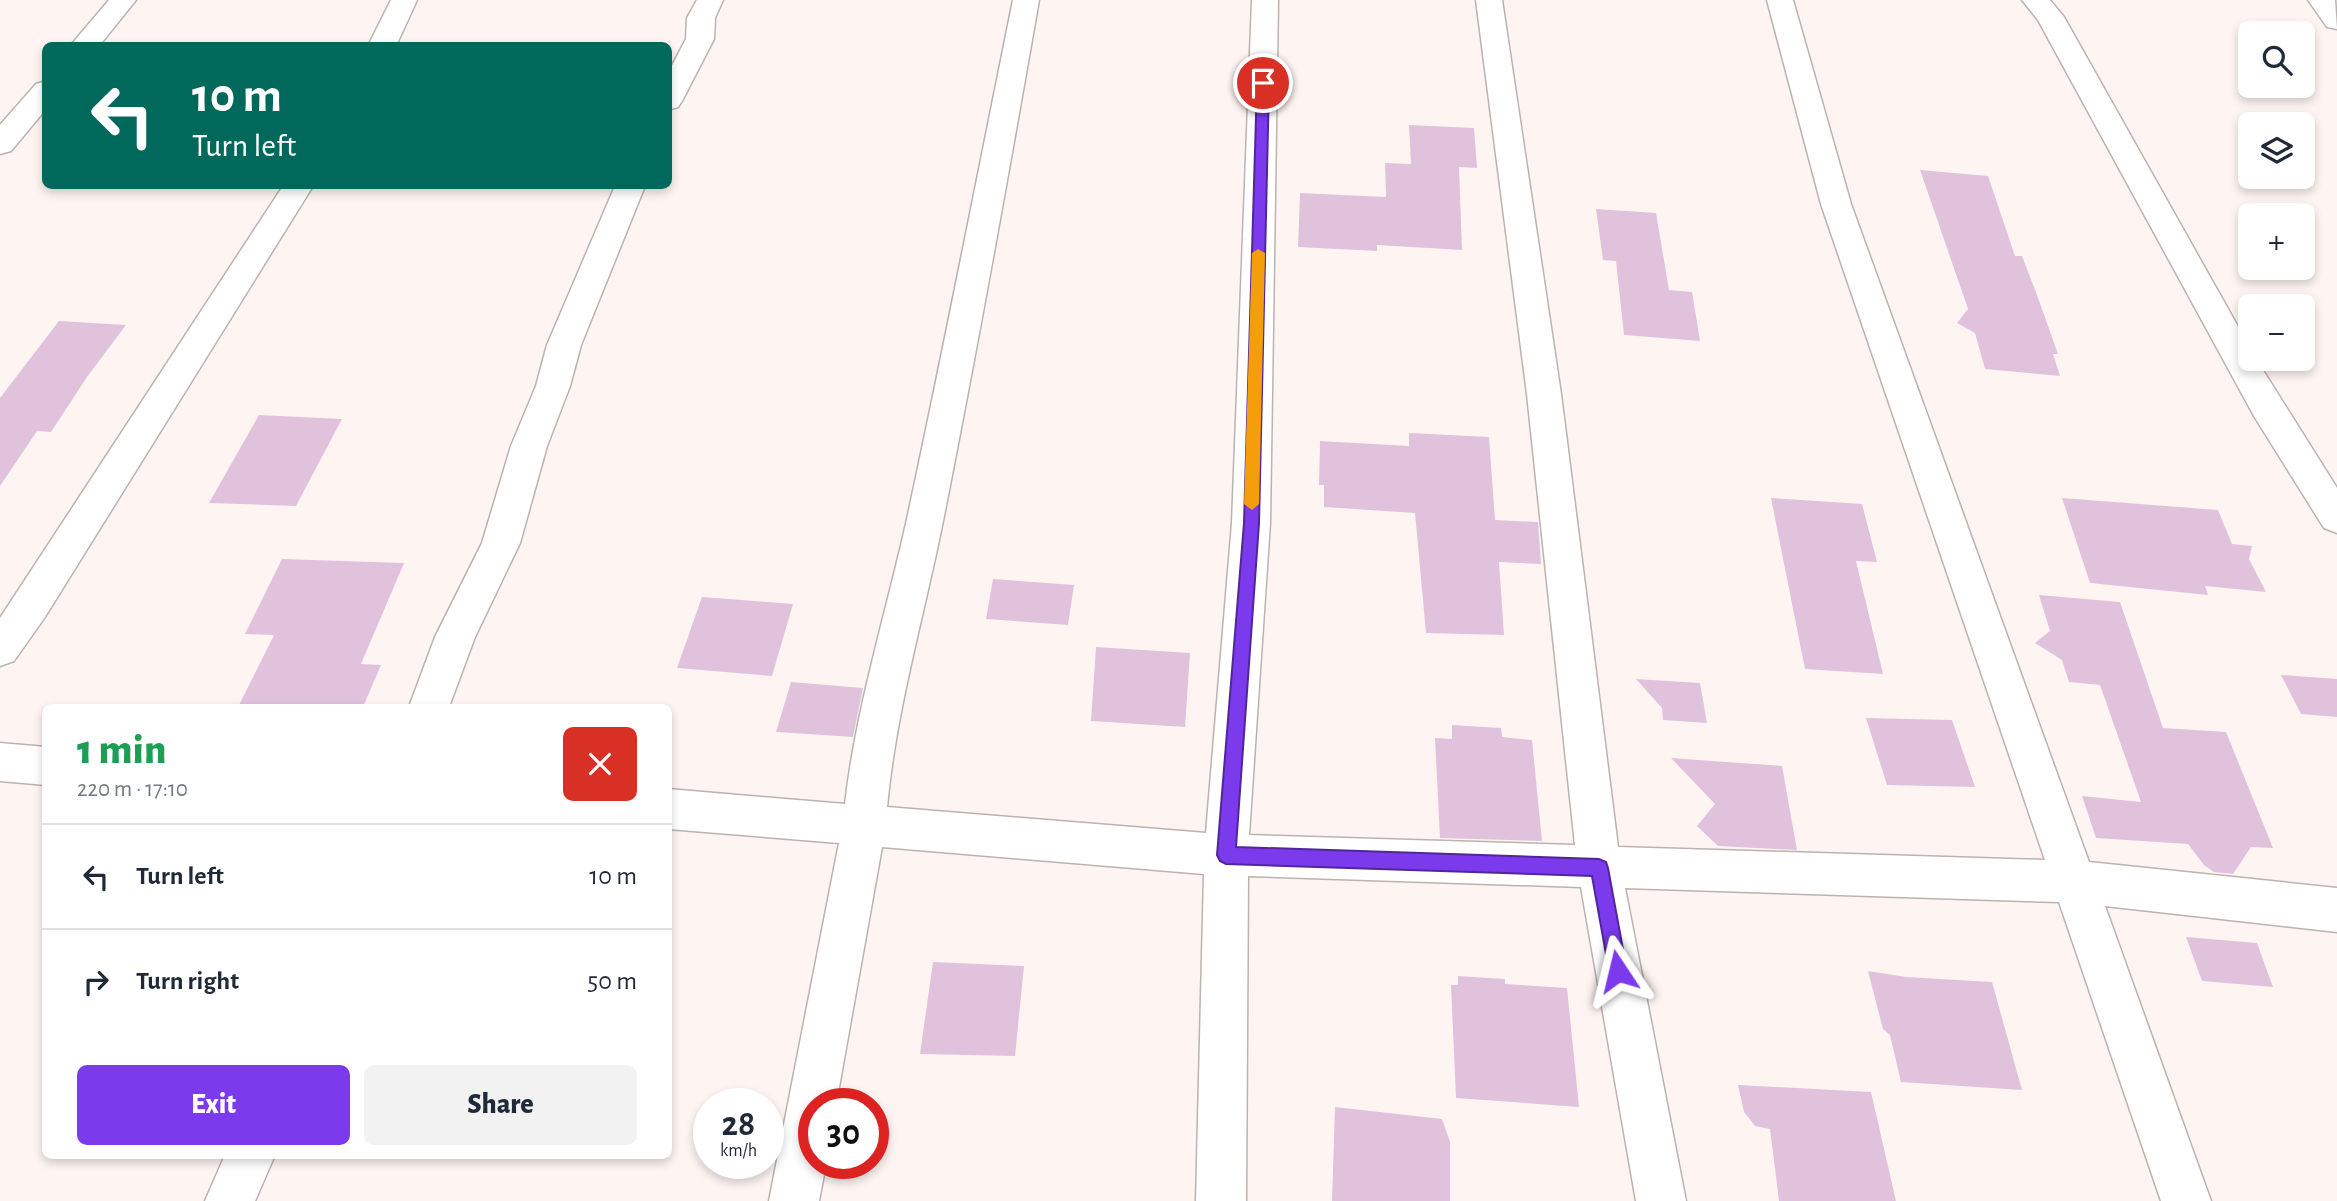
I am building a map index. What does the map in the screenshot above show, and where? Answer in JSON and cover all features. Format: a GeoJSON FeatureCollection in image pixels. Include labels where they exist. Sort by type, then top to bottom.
{"type":"FeatureCollection","features":[{"type":"Feature","properties":{"kind":"street"},"geometry":{"type":"LineString","coordinates":[[87,42],[123,0]]}},
{"type":"Feature","properties":{"kind":"street"},"geometry":{"type":"LineString","coordinates":[[384,42],[404,0]]}},
{"type":"Feature","properties":{"kind":"street"},"geometry":{"type":"LineString","coordinates":[[672,93],[699,39],[701,18],[710,0]]}},
{"type":"Feature","properties":{"kind":"street"},"geometry":{"type":"LineString","coordinates":[[793,1201],[864,827],[870,759],[911,588],[956,374],[1026,0]]}},
{"type":"Feature","properties":{"kind":"street"},"geometry":{"type":"LineString","coordinates":[[1221,1201],[1226,855],[1251,523],[1265,0]]}},
{"type":"Feature","properties":{"kind":"street"},"geometry":{"type":"LineString","coordinates":[[1489,0],[1546,407],[1599,868],[1661,1201]]}},
{"type":"Feature","properties":{"kind":"street"},"geometry":{"type":"LineString","coordinates":[[1780,0],[1836,204],[2186,1201]]}},
{"type":"Feature","properties":{"kind":"street"},"geometry":{"type":"LineString","coordinates":[[2035,0],[2050,17],[2266,407],[2337,519]]}},
{"type":"Feature","properties":{"kind":"street"},"geometry":{"type":"LineString","coordinates":[[2321,0],[2337,21]]}},
{"type":"Feature","properties":{"kind":"street"},"geometry":{"type":"LineString","coordinates":[[0,144],[42,95]]}},
{"type":"Feature","properties":{"kind":"street"},"geometry":{"type":"LineString","coordinates":[[0,649],[31,606],[296,189]]}},
{"type":"Feature","properties":{"kind":"street"},"geometry":{"type":"LineString","coordinates":[[430,704],[455,637],[501,543],[529,446],[553,386],[564,345],[629,189]]}},
{"type":"Feature","properties":{"kind":"street"},"geometry":{"type":"LineString","coordinates":[[0,762],[42,766]]}},
{"type":"Feature","properties":{"kind":"street"},"geometry":{"type":"LineString","coordinates":[[672,809],[1226,855],[2075,882],[2337,910]]}},
{"type":"Feature","properties":{"kind":"street"},"geometry":{"type":"LineString","coordinates":[[230,1201],[248,1159]]}},
{"type":"Feature","properties":{"kind":"building"},"geometry":{"type":"Polygon","coordinates":[[[1409,125],[1474,128],[1477,168],[1459,167],[1462,250],[1377,245],[1377,251],[1298,247],[1300,193],[1386,197],[1385,163],[1411,164],[1409,125]]]}},
{"type":"Feature","properties":{"kind":"building"},"geometry":{"type":"Polygon","coordinates":[[[1920,170],[1988,176],[2015,256],[2022,256],[2037,295],[2058,354],[2053,354],[2060,376],[1985,369],[1975,333],[1957,323],[1968,309],[1920,170]]]}},
{"type":"Feature","properties":{"kind":"building"},"geometry":{"type":"Polygon","coordinates":[[[1596,209],[1656,213],[1669,290],[1692,292],[1700,341],[1624,335],[1616,261],[1603,260],[1596,209]]]}},
{"type":"Feature","properties":{"kind":"building"},"geometry":{"type":"Polygon","coordinates":[[[59,321],[126,325],[51,432],[37,431],[0,486],[0,398],[59,321]]]}},
{"type":"Feature","properties":{"kind":"building"},"geometry":{"type":"Polygon","coordinates":[[[259,415],[342,419],[296,506],[209,503],[259,415]]]}},
{"type":"Feature","properties":{"kind":"building"},"geometry":{"type":"Polygon","coordinates":[[[1409,433],[1489,437],[1495,520],[1538,522],[1541,564],[1499,562],[1504,635],[1426,633],[1415,513],[1324,507],[1324,485],[1319,485],[1320,441],[1409,446],[1409,433]]]}},
{"type":"Feature","properties":{"kind":"building"},"geometry":{"type":"Polygon","coordinates":[[[1771,498],[1862,504],[1877,562],[1856,561],[1883,674],[1805,669],[1771,498]]]}},
{"type":"Feature","properties":{"kind":"building"},"geometry":{"type":"Polygon","coordinates":[[[2062,498],[2218,510],[2232,544],[2252,546],[2249,559],[2266,592],[2205,586],[2208,595],[2090,583],[2062,498]]]}},
{"type":"Feature","properties":{"kind":"building"},"geometry":{"type":"Polygon","coordinates":[[[282,559],[404,563],[361,664],[381,665],[364,704],[240,704],[274,635],[245,634],[282,559]]]}},
{"type":"Feature","properties":{"kind":"building"},"geometry":{"type":"Polygon","coordinates":[[[993,579],[1074,585],[1068,625],[986,619],[993,579]]]}},
{"type":"Feature","properties":{"kind":"building"},"geometry":{"type":"Polygon","coordinates":[[[2039,595],[2120,602],[2163,728],[2226,732],[2273,848],[2251,847],[2233,874],[2214,872],[2204,865],[2188,844],[2096,838],[2082,796],[2141,802],[2100,685],[2069,682],[2062,660],[2035,643],[2050,631],[2039,595]]]}},
{"type":"Feature","properties":{"kind":"building"},"geometry":{"type":"Polygon","coordinates":[[[702,597],[793,604],[772,676],[677,668],[702,597]]]}},
{"type":"Feature","properties":{"kind":"building"},"geometry":{"type":"Polygon","coordinates":[[[1096,647],[1190,653],[1185,727],[1091,721],[1096,647]]]}},
{"type":"Feature","properties":{"kind":"building"},"geometry":{"type":"Polygon","coordinates":[[[2281,675],[2337,679],[2337,717],[2301,714],[2281,675]]]}},
{"type":"Feature","properties":{"kind":"building"},"geometry":{"type":"Polygon","coordinates":[[[1636,679],[1700,683],[1707,723],[1663,720],[1662,708],[1636,679]]]}},
{"type":"Feature","properties":{"kind":"building"},"geometry":{"type":"Polygon","coordinates":[[[791,682],[863,688],[853,737],[776,732],[791,682]]]}},
{"type":"Feature","properties":{"kind":"building"},"geometry":{"type":"Polygon","coordinates":[[[1866,718],[1952,720],[1975,787],[1887,785],[1866,718]]]}},
{"type":"Feature","properties":{"kind":"building"},"geometry":{"type":"Polygon","coordinates":[[[1452,725],[1501,728],[1502,737],[1532,740],[1542,841],[1440,838],[1435,738],[1452,739],[1452,725]]]}},
{"type":"Feature","properties":{"kind":"building"},"geometry":{"type":"Polygon","coordinates":[[[1671,758],[1782,766],[1797,850],[1718,846],[1697,826],[1715,804],[1671,758]]]}},
{"type":"Feature","properties":{"kind":"building"},"geometry":{"type":"Polygon","coordinates":[[[2186,937],[2257,943],[2273,987],[2202,981],[2186,937]]]}},
{"type":"Feature","properties":{"kind":"building"},"geometry":{"type":"Polygon","coordinates":[[[933,962],[1024,966],[1015,1056],[920,1054],[933,962]]]}},
{"type":"Feature","properties":{"kind":"building"},"geometry":{"type":"Polygon","coordinates":[[[1868,971],[1906,977],[1992,982],[2022,1090],[1901,1082],[1890,1035],[1883,1029],[1868,971]]]}},
{"type":"Feature","properties":{"kind":"building"},"geometry":{"type":"Polygon","coordinates":[[[1458,976],[1505,979],[1505,984],[1567,988],[1579,1107],[1456,1098],[1451,985],[1458,985],[1458,976]]]}},
{"type":"Feature","properties":{"kind":"building"},"geometry":{"type":"Polygon","coordinates":[[[1738,1085],[1871,1092],[1896,1201],[1779,1201],[1770,1129],[1755,1126],[1744,1112],[1738,1085]]]}},
{"type":"Feature","properties":{"kind":"building"},"geometry":{"type":"Polygon","coordinates":[[[1335,1107],[1442,1119],[1450,1142],[1450,1201],[1332,1201],[1335,1107]]]}},
{"type":"Feature","properties":{"kind":"slow traffic"},"geometry":{"type":"LineString","coordinates":[[1252,504],[1258,253]]}},
{"type":"Feature","properties":{"kind":"route"},"geometry":{"type":"LineString","coordinates":[[1263,83],[1251,523],[1226,855],[1599,868],[1618,971]]}}]}
